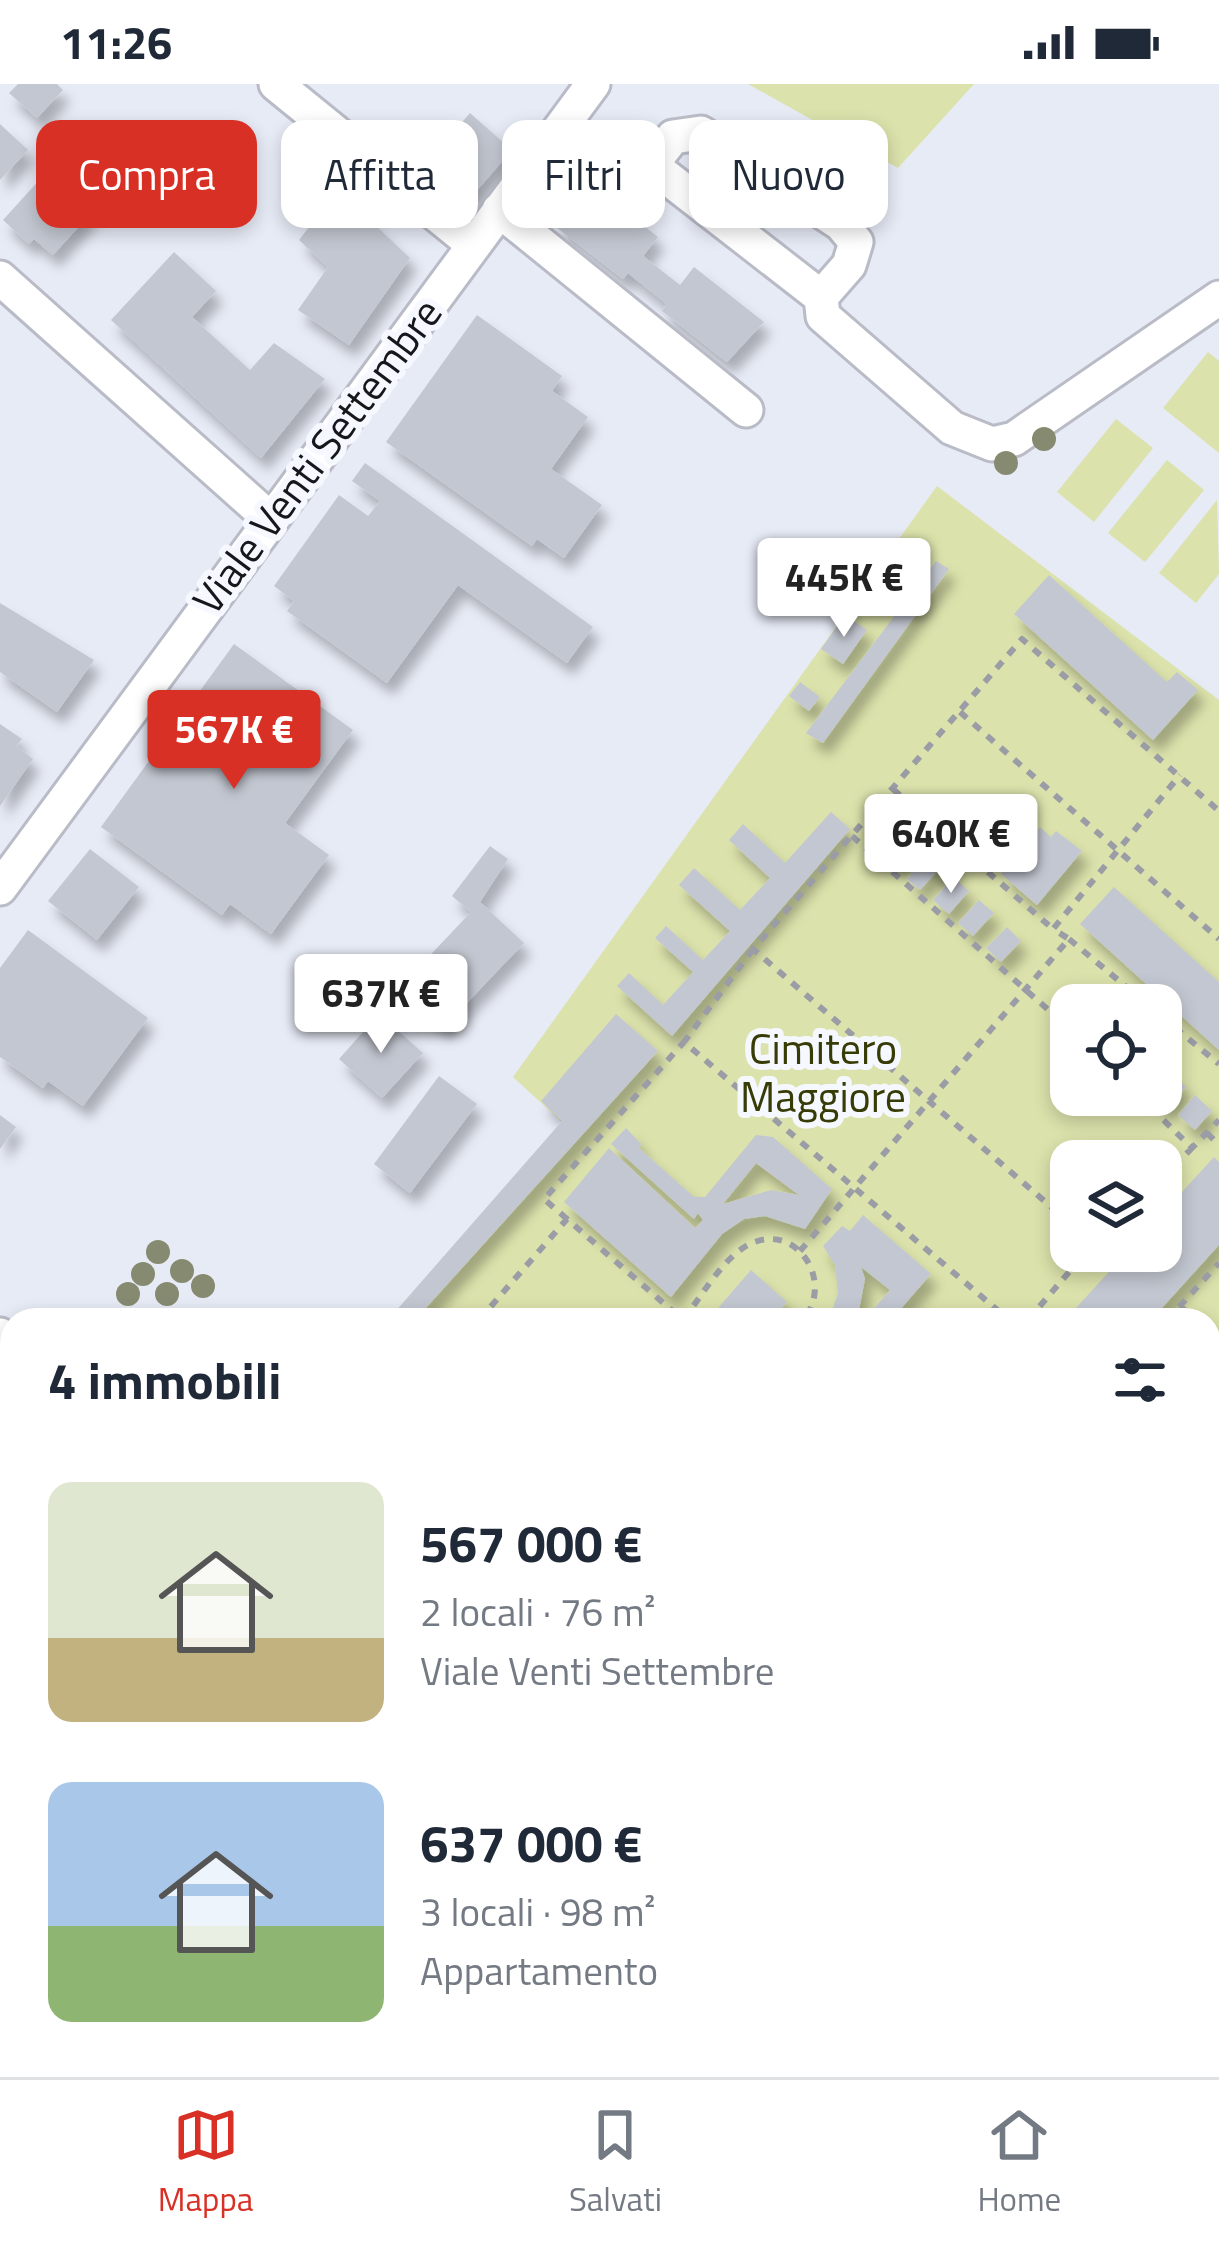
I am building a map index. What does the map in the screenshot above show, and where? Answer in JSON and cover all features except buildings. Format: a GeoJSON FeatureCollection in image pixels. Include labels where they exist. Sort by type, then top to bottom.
{"type":"FeatureCollection","features":[{"type":"Feature","properties":{"kind":"street"},"geometry":{"type":"LineString","coordinates":[[276,84],[474,245]]}},
{"type":"Feature","properties":{"kind":"street","name":"Viale Venti Settembre"},"geometry":{"type":"LineString","coordinates":[[567,120],[593,84]]}},
{"type":"Feature","properties":{"kind":"street"},"geometry":{"type":"LineString","coordinates":[[665,147],[673,137],[701,133],[842,224],[856,242],[854,254],[821,297],[823,316],[952,428],[992,444],[1014,439],[1219,298]]}},
{"type":"Feature","properties":{"kind":"street"},"geometry":{"type":"LineString","coordinates":[[665,176],[821,297]]}},
{"type":"Feature","properties":{"kind":"street","name":"Viale Venti Settembre"},"geometry":{"type":"LineString","coordinates":[[0,888],[268,518],[502,207]]}},
{"type":"Feature","properties":{"kind":"street"},"geometry":{"type":"LineString","coordinates":[[500,210],[746,410]]}},
{"type":"Feature","properties":{"kind":"street"},"geometry":{"type":"LineString","coordinates":[[0,278],[268,518]]}},
{"type":"Feature","properties":{"kind":"path"},"geometry":{"type":"LineString","coordinates":[[669,1308],[544,1198],[684,1042],[753,950],[1022,640],[1219,811]]}},
{"type":"Feature","properties":{"kind":"path"},"geometry":{"type":"LineString","coordinates":[[960,712],[1219,939]]}},
{"type":"Feature","properties":{"kind":"path"},"geometry":{"type":"LineString","coordinates":[[1054,929],[1180,775]]}},
{"type":"Feature","properties":{"kind":"path"},"geometry":{"type":"LineString","coordinates":[[892,789],[1123,984]]}},
{"type":"Feature","properties":{"kind":"path"},"geometry":{"type":"LineString","coordinates":[[852,836],[1050,1009]]}},
{"type":"Feature","properties":{"kind":"path"},"geometry":{"type":"LineString","coordinates":[[800,1251],[1069,939]]}},
{"type":"Feature","properties":{"kind":"path"},"geometry":{"type":"LineString","coordinates":[[753,950],[1050,1206]]}},
{"type":"Feature","properties":{"kind":"path"},"geometry":{"type":"LineString","coordinates":[[1182,1033],[1219,1064]]}},
{"type":"Feature","properties":{"kind":"path"},"geometry":{"type":"LineString","coordinates":[[684,1042],[995,1308]]}},
{"type":"Feature","properties":{"kind":"path"},"geometry":{"type":"LineString","coordinates":[[1159,1116],[1192,1148]]}},
{"type":"Feature","properties":{"kind":"path"},"geometry":{"type":"LineString","coordinates":[[1182,1158],[1219,1120]]}},
{"type":"Feature","properties":{"kind":"path"},"geometry":{"type":"LineString","coordinates":[[1207,1133],[1219,1144]]}},
{"type":"Feature","properties":{"kind":"path"},"geometry":{"type":"LineString","coordinates":[[489,1308],[567,1219]]}},
{"type":"Feature","properties":{"kind":"path"},"geometry":{"type":"LineString","coordinates":[[693,1308],[747,1246],[778,1240],[800,1251],[817,1282],[807,1308]]}},
{"type":"Feature","properties":{"kind":"path"},"geometry":{"type":"LineString","coordinates":[[1182,1308],[1219,1263]]}},
{"type":"Feature","properties":{"kind":"path"},"geometry":{"type":"LineString","coordinates":[[1038,1308],[1069,1272]]}},
{"type":"Feature","properties":{"kind":"green space"},"geometry":{"type":"Polygon","coordinates":[[[748,84],[974,84],[898,168],[888,162],[888,120],[812,120],[748,84]]]}},
{"type":"Feature","properties":{"kind":"green space"},"geometry":{"type":"Polygon","coordinates":[[[1208,352],[1219,361],[1219,453],[1163,408],[1208,352]]]}},
{"type":"Feature","properties":{"kind":"green space"},"geometry":{"type":"Polygon","coordinates":[[[1116,419],[1153,448],[1094,522],[1057,492],[1116,419]]]}},
{"type":"Feature","properties":{"kind":"green space"},"geometry":{"type":"Polygon","coordinates":[[[1167,460],[1204,490],[1145,562],[1108,533],[1167,460]]]}},
{"type":"Feature","properties":{"kind":"green space","name":"Cimitero Maggiore"},"geometry":{"type":"Polygon","coordinates":[[[937,486],[1219,700],[1219,1308],[399,1308],[562,1122],[513,1077],[937,486]]]}},
{"type":"Feature","properties":{"kind":"green space"},"geometry":{"type":"Polygon","coordinates":[[[1217,500],[1219,574],[1196,603],[1159,573],[1217,500]]]}}]}
